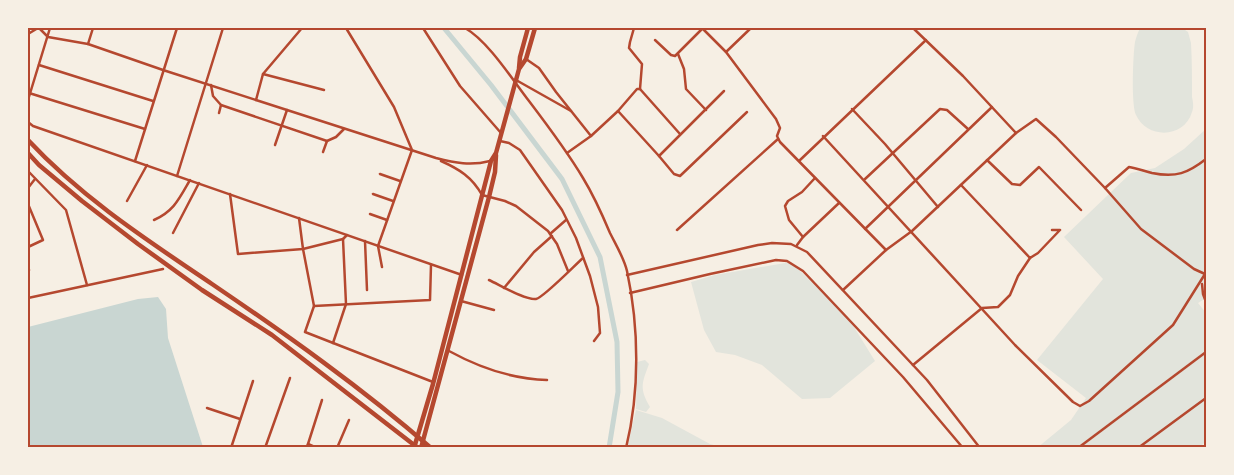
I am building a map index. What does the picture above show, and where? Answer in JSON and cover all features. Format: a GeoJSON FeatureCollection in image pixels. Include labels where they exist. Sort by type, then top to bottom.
{"type":"FeatureCollection","features":[{"type":"Feature","properties":{"kind":"highway"},"geometry":{"type":"LineString","coordinates":[[28,153],[67,189],[138,244],[202,290],[272,335],[420,448],[460,301],[482,195],[491,161],[496,153],[502,134],[528,28]]}},
{"type":"Feature","properties":{"kind":"highway"},"geometry":{"type":"LineString","coordinates":[[519,69],[526,59],[535,28]]}},
{"type":"Feature","properties":{"kind":"highway"},"geometry":{"type":"LineString","coordinates":[[28,140],[68,179],[104,210],[285,335],[410,429],[431,448]]}},
{"type":"Feature","properties":{"kind":"highway"},"geometry":{"type":"LineString","coordinates":[[414,448],[464,275],[489,198],[495,172],[496,153]]}},
{"type":"Feature","properties":{"kind":"street"},"geometry":{"type":"LineString","coordinates":[[28,34],[38,28],[48,37],[88,44],[205,84],[436,158],[463,165],[491,161]]}},
{"type":"Feature","properties":{"kind":"street"},"geometry":{"type":"LineString","coordinates":[[28,100],[50,28]]}},
{"type":"Feature","properties":{"kind":"street"},"geometry":{"type":"LineString","coordinates":[[88,44],[93,28]]}},
{"type":"Feature","properties":{"kind":"street"},"geometry":{"type":"LineString","coordinates":[[135,161],[177,28]]}},
{"type":"Feature","properties":{"kind":"street"},"geometry":{"type":"LineString","coordinates":[[177,176],[223,28]]}},
{"type":"Feature","properties":{"kind":"street"},"geometry":{"type":"LineString","coordinates":[[256,100],[263,74],[302,28]]}},
{"type":"Feature","properties":{"kind":"street"},"geometry":{"type":"LineString","coordinates":[[346,28],[394,107],[412,150],[378,246],[382,267]]}},
{"type":"Feature","properties":{"kind":"street"},"geometry":{"type":"LineString","coordinates":[[423,28],[460,86],[502,134]]}},
{"type":"Feature","properties":{"kind":"street"},"geometry":{"type":"LineString","coordinates":[[464,28],[476,34],[567,153],[594,197],[619,252],[627,275],[636,338],[635,392],[626,448]]}},
{"type":"Feature","properties":{"kind":"street"},"geometry":{"type":"LineString","coordinates":[[634,28],[629,48],[642,64],[640,89],[680,134]]}},
{"type":"Feature","properties":{"kind":"street"},"geometry":{"type":"LineString","coordinates":[[655,40],[671,55],[678,54],[703,28],[726,52],[779,125],[778,139],[677,230]]}},
{"type":"Feature","properties":{"kind":"street"},"geometry":{"type":"LineString","coordinates":[[726,52],[751,28]]}},
{"type":"Feature","properties":{"kind":"street"},"geometry":{"type":"LineString","coordinates":[[913,28],[1016,132]]}},
{"type":"Feature","properties":{"kind":"street"},"geometry":{"type":"LineString","coordinates":[[799,161],[823,136],[926,40]]}},
{"type":"Feature","properties":{"kind":"street"},"geometry":{"type":"LineString","coordinates":[[678,54],[684,70],[686,89],[706,110]]}},
{"type":"Feature","properties":{"kind":"street"},"geometry":{"type":"LineString","coordinates":[[520,57],[539,68],[591,136]]}},
{"type":"Feature","properties":{"kind":"street"},"geometry":{"type":"LineString","coordinates":[[39,65],[153,101]]}},
{"type":"Feature","properties":{"kind":"street"},"geometry":{"type":"LineString","coordinates":[[263,74],[324,90]]}},
{"type":"Feature","properties":{"kind":"street"},"geometry":{"type":"LineString","coordinates":[[515,83],[572,112]]}},
{"type":"Feature","properties":{"kind":"street"},"geometry":{"type":"LineString","coordinates":[[211,85],[212,96],[221,105],[327,141]]}},
{"type":"Feature","properties":{"kind":"street"},"geometry":{"type":"LineString","coordinates":[[567,153],[591,136],[618,112],[632,94],[640,89]]}},
{"type":"Feature","properties":{"kind":"street"},"geometry":{"type":"LineString","coordinates":[[659,156],[724,91]]}},
{"type":"Feature","properties":{"kind":"street"},"geometry":{"type":"LineString","coordinates":[[29,93],[145,129]]}},
{"type":"Feature","properties":{"kind":"street"},"geometry":{"type":"LineString","coordinates":[[219,113],[221,105]]}},
{"type":"Feature","properties":{"kind":"street"},"geometry":{"type":"LineString","coordinates":[[865,229],[992,107]]}},
{"type":"Feature","properties":{"kind":"street"},"geometry":{"type":"LineString","coordinates":[[852,109],[938,206]]}},
{"type":"Feature","properties":{"kind":"street"},"geometry":{"type":"LineString","coordinates":[[865,180],[940,109],[947,110],[968,129]]}},
{"type":"Feature","properties":{"kind":"street"},"geometry":{"type":"LineString","coordinates":[[275,145],[287,110]]}},
{"type":"Feature","properties":{"kind":"street"},"geometry":{"type":"LineString","coordinates":[[618,112],[674,174],[681,176],[747,112]]}},
{"type":"Feature","properties":{"kind":"street"},"geometry":{"type":"LineString","coordinates":[[823,136],[865,180],[888,206],[912,231],[1035,366],[1073,402],[1080,406],[1089,401],[1173,325],[1206,274],[1186,263],[1141,229],[1105,188],[1036,119],[1016,132],[912,231],[886,250],[843,290]]}},
{"type":"Feature","properties":{"kind":"street"},"geometry":{"type":"LineString","coordinates":[[28,122],[33,126],[464,275]]}},
{"type":"Feature","properties":{"kind":"street"},"geometry":{"type":"LineString","coordinates":[[323,152],[327,141],[345,128]]}},
{"type":"Feature","properties":{"kind":"street"},"geometry":{"type":"LineString","coordinates":[[778,139],[886,250]]}},
{"type":"Feature","properties":{"kind":"street"},"geometry":{"type":"LineString","coordinates":[[500,141],[509,143],[520,150],[562,210],[576,238],[598,306],[600,333],[594,341]]}},
{"type":"Feature","properties":{"kind":"street"},"geometry":{"type":"LineString","coordinates":[[436,158],[462,170],[471,178],[482,195],[516,206],[551,235],[557,244],[568,271]]}},
{"type":"Feature","properties":{"kind":"street"},"geometry":{"type":"LineString","coordinates":[[1105,188],[1129,168],[1174,175],[1189,172],[1206,159]]}},
{"type":"Feature","properties":{"kind":"street"},"geometry":{"type":"LineString","coordinates":[[987,160],[1012,184],[1020,185],[1039,167],[1080,210]]}},
{"type":"Feature","properties":{"kind":"street"},"geometry":{"type":"LineString","coordinates":[[127,200],[147,166]]}},
{"type":"Feature","properties":{"kind":"street"},"geometry":{"type":"LineString","coordinates":[[28,171],[66,210],[87,285]]}},
{"type":"Feature","properties":{"kind":"street"},"geometry":{"type":"LineString","coordinates":[[380,174],[400,181]]}},
{"type":"Feature","properties":{"kind":"street"},"geometry":{"type":"LineString","coordinates":[[802,237],[788,220],[785,206],[788,201],[802,192],[815,178]]}},
{"type":"Feature","properties":{"kind":"street"},"geometry":{"type":"LineString","coordinates":[[28,188],[35,179]]}},
{"type":"Feature","properties":{"kind":"street"},"geometry":{"type":"LineString","coordinates":[[154,220],[166,214],[176,203],[190,180]]}},
{"type":"Feature","properties":{"kind":"street"},"geometry":{"type":"LineString","coordinates":[[174,233],[199,184]]}},
{"type":"Feature","properties":{"kind":"street"},"geometry":{"type":"LineString","coordinates":[[961,185],[1030,258]]}},
{"type":"Feature","properties":{"kind":"street"},"geometry":{"type":"LineString","coordinates":[[230,194],[238,254],[302,248],[343,239],[347,235]]}},
{"type":"Feature","properties":{"kind":"street"},"geometry":{"type":"LineString","coordinates":[[373,194],[393,201]]}},
{"type":"Feature","properties":{"kind":"street"},"geometry":{"type":"LineString","coordinates":[[797,245],[802,237],[840,203]]}},
{"type":"Feature","properties":{"kind":"street"},"geometry":{"type":"LineString","coordinates":[[28,204],[43,240],[28,247]]}},
{"type":"Feature","properties":{"kind":"street"},"geometry":{"type":"LineString","coordinates":[[370,214],[387,220]]}},
{"type":"Feature","properties":{"kind":"street"},"geometry":{"type":"LineString","coordinates":[[299,218],[302,248],[314,306],[305,332],[433,382]]}},
{"type":"Feature","properties":{"kind":"street"},"geometry":{"type":"LineString","coordinates":[[504,288],[534,252],[566,220]]}},
{"type":"Feature","properties":{"kind":"street"},"geometry":{"type":"LineString","coordinates":[[912,365],[982,308],[998,307],[1010,296],[1018,276],[1030,258],[1038,253],[1060,230],[1052,230]]}},
{"type":"Feature","properties":{"kind":"street"},"geometry":{"type":"LineString","coordinates":[[333,343],[346,304],[343,239]]}},
{"type":"Feature","properties":{"kind":"street"},"geometry":{"type":"LineString","coordinates":[[366,242],[368,290]]}},
{"type":"Feature","properties":{"kind":"street"},"geometry":{"type":"LineString","coordinates":[[627,275],[758,245],[784,243],[797,245],[807,252],[927,380],[980,448]]}},
{"type":"Feature","properties":{"kind":"street"},"geometry":{"type":"LineString","coordinates":[[489,280],[528,298],[536,299],[547,292],[583,258]]}},
{"type":"Feature","properties":{"kind":"street"},"geometry":{"type":"LineString","coordinates":[[630,293],[763,262],[787,261],[803,271],[903,377],[964,448]]}},
{"type":"Feature","properties":{"kind":"street"},"geometry":{"type":"LineString","coordinates":[[314,306],[430,300],[431,264]]}},
{"type":"Feature","properties":{"kind":"street"},"geometry":{"type":"LineString","coordinates":[[28,266],[28,272]]}},
{"type":"Feature","properties":{"kind":"street"},"geometry":{"type":"LineString","coordinates":[[28,298],[163,269]]}},
{"type":"Feature","properties":{"kind":"street"},"geometry":{"type":"LineString","coordinates":[[1202,282],[1206,302]]}},
{"type":"Feature","properties":{"kind":"street"},"geometry":{"type":"LineString","coordinates":[[460,301],[494,310]]}},
{"type":"Feature","properties":{"kind":"street"},"geometry":{"type":"LineString","coordinates":[[447,350],[482,368],[526,380],[547,380]]}},
{"type":"Feature","properties":{"kind":"street"},"geometry":{"type":"LineString","coordinates":[[1078,448],[1206,352]]}},
{"type":"Feature","properties":{"kind":"street"},"geometry":{"type":"LineString","coordinates":[[265,448],[290,378]]}},
{"type":"Feature","properties":{"kind":"street"},"geometry":{"type":"LineString","coordinates":[[231,448],[253,381]]}},
{"type":"Feature","properties":{"kind":"street"},"geometry":{"type":"LineString","coordinates":[[1138,448],[1206,398]]}},
{"type":"Feature","properties":{"kind":"street"},"geometry":{"type":"LineString","coordinates":[[317,448],[307,446],[322,400]]}},
{"type":"Feature","properties":{"kind":"street"},"geometry":{"type":"LineString","coordinates":[[207,408],[240,420]]}},
{"type":"Feature","properties":{"kind":"street"},"geometry":{"type":"LineString","coordinates":[[337,448],[349,420]]}},
{"type":"Feature","properties":{"kind":"shaded area"},"geometry":{"type":"Polygon","coordinates":[[[1140,28],[1182,28],[1188,32],[1191,43],[1193,109],[1188,121],[1174,131],[1156,132],[1148,128],[1141,123],[1134,109],[1135,42],[1140,28]]]}},
{"type":"Feature","properties":{"kind":"shaded area"},"geometry":{"type":"Polygon","coordinates":[[[1206,129],[1206,298],[1198,303],[1206,313],[1206,441],[1199,448],[1037,448],[1071,420],[1086,398],[1037,360],[1103,279],[1064,237],[1131,173],[1155,168],[1184,149],[1206,129]]]}},
{"type":"Feature","properties":{"kind":"shaded area"},"geometry":{"type":"Polygon","coordinates":[[[791,262],[849,319],[875,361],[830,398],[802,399],[762,365],[735,355],[716,352],[704,330],[691,282],[715,275],[791,262]]]}},
{"type":"Feature","properties":{"kind":"shaded area"},"geometry":{"type":"Polygon","coordinates":[[[158,297],[166,309],[168,338],[203,447],[28,447],[28,327],[138,299],[158,297]]]}},
{"type":"Feature","properties":{"kind":"shaded area"},"geometry":{"type":"Polygon","coordinates":[[[645,360],[649,364],[643,381],[643,390],[650,407],[646,412],[636,409],[637,362],[645,360]]]}},
{"type":"Feature","properties":{"kind":"shaded area"},"geometry":{"type":"Polygon","coordinates":[[[636,410],[662,418],[710,444],[722,447],[627,448],[636,410]]]}},
{"type":"Feature","properties":{"kind":"waterway"},"geometry":{"type":"LineString","coordinates":[[444,28],[491,85],[562,179],[600,257],[617,342],[618,392],[609,448]]}}]}
